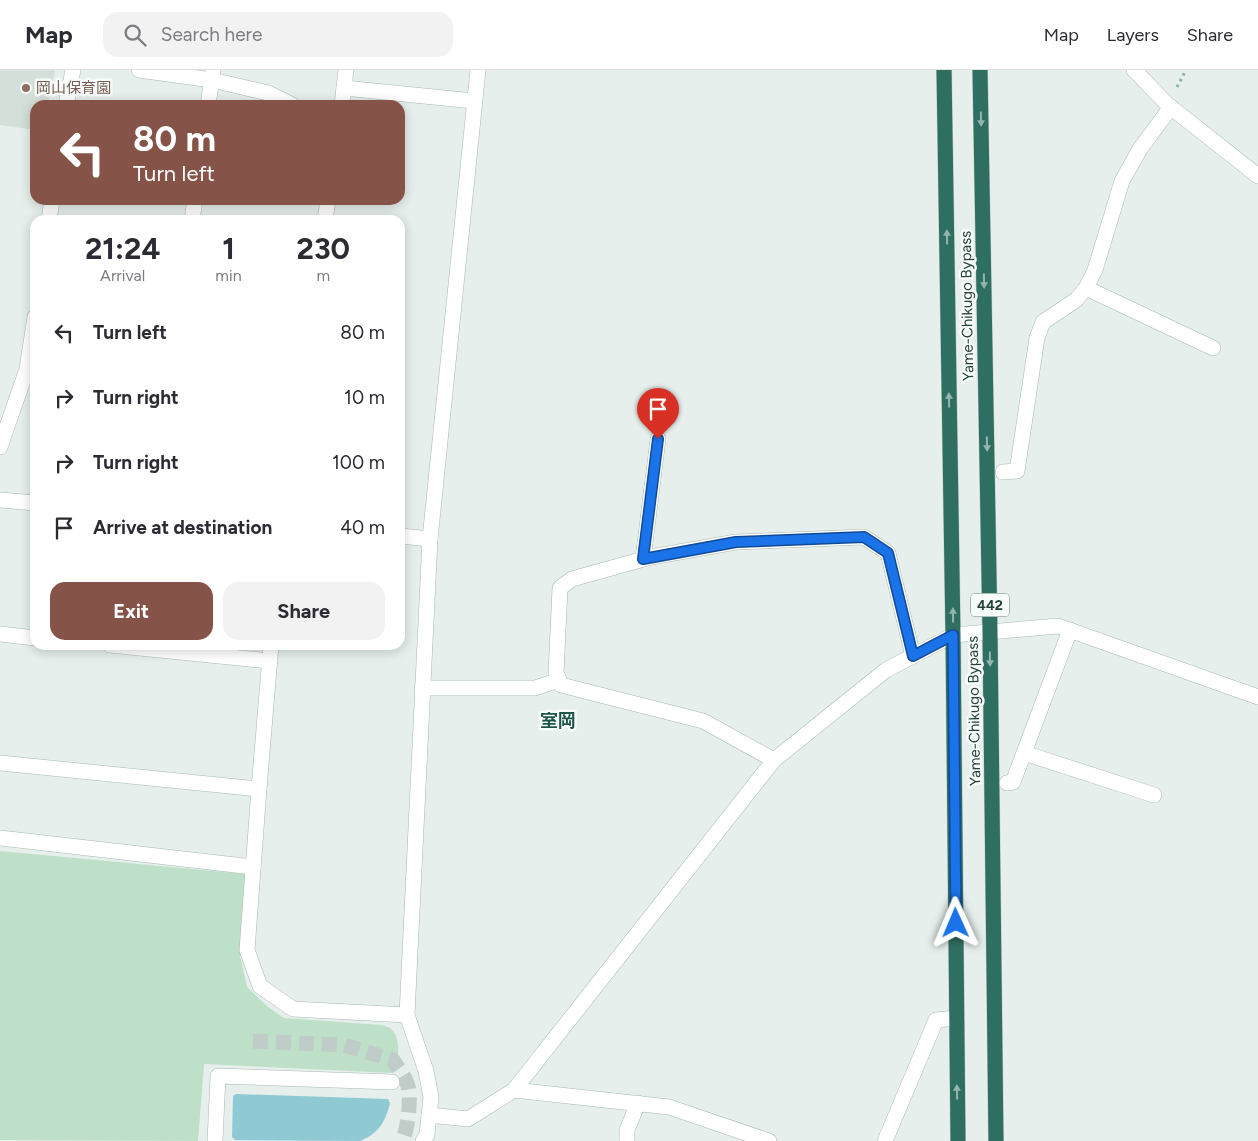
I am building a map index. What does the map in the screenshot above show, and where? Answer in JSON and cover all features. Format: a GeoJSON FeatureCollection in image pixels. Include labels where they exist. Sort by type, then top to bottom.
{"type":"FeatureCollection","features":[{"type":"Feature","properties":{"kind":"highway","name":"Yame-Chikugo Bypass"},"geometry":{"type":"LineString","coordinates":[[944,70],[953,635],[958,1141]]}},
{"type":"Feature","properties":{"kind":"highway","name":"Yame-Chikugo Bypass"},"geometry":{"type":"LineString","coordinates":[[980,70],[990,632],[996,1141]]}},
{"type":"Feature","properties":{"kind":"street"},"geometry":{"type":"LineString","coordinates":[[67,100],[74,70]]}},
{"type":"Feature","properties":{"kind":"street"},"geometry":{"type":"LineString","coordinates":[[139,70],[212,75],[268,93],[282,100]]}},
{"type":"Feature","properties":{"kind":"street"},"geometry":{"type":"LineString","coordinates":[[343,100],[346,70]]}},
{"type":"Feature","properties":{"kind":"street"},"geometry":{"type":"LineString","coordinates":[[423,1141],[427,1135],[431,1097],[426,1071],[407,1015],[422,688],[430,539],[478,70]]}},
{"type":"Feature","properties":{"kind":"street"},"geometry":{"type":"LineString","coordinates":[[1134,70],[1171,107],[1258,176]]}},
{"type":"Feature","properties":{"kind":"street"},"geometry":{"type":"LineString","coordinates":[[209,100],[212,75]]}},
{"type":"Feature","properties":{"kind":"street"},"geometry":{"type":"LineString","coordinates":[[344,88],[474,101]]}},
{"type":"Feature","properties":{"kind":"street"},"geometry":{"type":"LineString","coordinates":[[1003,472],[1017,471],[1037,338],[1043,322],[1076,300],[1086,288],[1095,270],[1122,181],[1140,149],[1171,107]]}},
{"type":"Feature","properties":{"kind":"street"},"geometry":{"type":"LineString","coordinates":[[1086,288],[1213,348]]}},
{"type":"Feature","properties":{"kind":"street"},"geometry":{"type":"LineString","coordinates":[[0,447],[27,369],[30,350]]}},
{"type":"Feature","properties":{"kind":"street"},"geometry":{"type":"LineString","coordinates":[[643,559],[658,439]]}},
{"type":"Feature","properties":{"kind":"street"},"geometry":{"type":"LineString","coordinates":[[0,500],[30,503]]}},
{"type":"Feature","properties":{"kind":"street"},"geometry":{"type":"LineString","coordinates":[[405,536],[430,539]]}},
{"type":"Feature","properties":{"kind":"street"},"geometry":{"type":"LineString","coordinates":[[774,760],[703,721],[561,685],[558,677],[560,588],[572,579],[643,559],[736,542],[864,537],[888,553],[913,656]]}},
{"type":"Feature","properties":{"kind":"street"},"geometry":{"type":"LineString","coordinates":[[428,1115],[468,1119],[514,1090],[774,760],[886,670],[953,635],[1058,626],[1258,697]]}},
{"type":"Feature","properties":{"kind":"street"},"geometry":{"type":"LineString","coordinates":[[1007,782],[1013,782],[1070,630]]}},
{"type":"Feature","properties":{"kind":"street"},"geometry":{"type":"LineString","coordinates":[[0,634],[30,637]]}},
{"type":"Feature","properties":{"kind":"street"},"geometry":{"type":"LineString","coordinates":[[160,650],[270,661]]}},
{"type":"Feature","properties":{"kind":"street"},"geometry":{"type":"LineString","coordinates":[[271,650],[247,950],[260,986],[293,1009],[407,1015]]}},
{"type":"Feature","properties":{"kind":"street"},"geometry":{"type":"LineString","coordinates":[[422,688],[535,688],[558,677]]}},
{"type":"Feature","properties":{"kind":"street"},"geometry":{"type":"LineString","coordinates":[[1024,753],[1154,795]]}},
{"type":"Feature","properties":{"kind":"street"},"geometry":{"type":"LineString","coordinates":[[0,763],[260,788]]}},
{"type":"Feature","properties":{"kind":"street"},"geometry":{"type":"LineString","coordinates":[[0,838],[254,867]]}},
{"type":"Feature","properties":{"kind":"street"},"geometry":{"type":"LineString","coordinates":[[885,1141],[936,1020],[956,1018]]}},
{"type":"Feature","properties":{"kind":"street"},"geometry":{"type":"LineString","coordinates":[[214,1141],[218,1076],[392,1082]]}},
{"type":"Feature","properties":{"kind":"street"},"geometry":{"type":"LineString","coordinates":[[514,1090],[669,1107],[768,1141]]}},
{"type":"Feature","properties":{"kind":"street"},"geometry":{"type":"LineString","coordinates":[[627,1141],[627,1130],[638,1104]]}},
{"type":"Feature","properties":{"kind":"shaded area","name":"岡山保育園"},"geometry":{"type":"Polygon","coordinates":[[[0,70],[55,70],[49,100],[30,100],[30,129],[0,125],[0,70]]]}},
{"type":"Feature","properties":{"kind":"green space"},"geometry":{"type":"Polygon","coordinates":[[[0,851],[245,874],[240,955],[247,987],[268,1007],[284,1018],[381,1025],[390,1028],[395,1034],[398,1045],[398,1057],[393,1073],[204,1064],[198,1141],[0,1140],[0,851]]]}},
{"type":"Feature","properties":{"kind":"water"},"geometry":{"type":"Polygon","coordinates":[[[236,1094],[388,1099],[390,1103],[386,1116],[380,1126],[372,1135],[360,1141],[235,1140],[232,1137],[233,1096],[236,1094]]]}},
{"type":"Feature","properties":{"kind":"tunnel"},"geometry":{"type":"LineString","coordinates":[[253,1041],[344,1045],[393,1060],[407,1083],[409,1095],[409,1112],[402,1141]]}},
{"type":"Feature","properties":{"kind":"place","name":"岡山保育園"},"geometry":{"type":"Point","coordinates":[26,88]}},
{"type":"Feature","properties":{"kind":"district","name":"室岡"},"geometry":{"type":"Point","coordinates":[558,721]}},
{"type":"Feature","properties":{"kind":"route"},"geometry":{"type":"LineString","coordinates":[[658,439],[643,559],[736,542],[864,537],[888,553],[913,656],[953,635],[956,923]]}}]}
